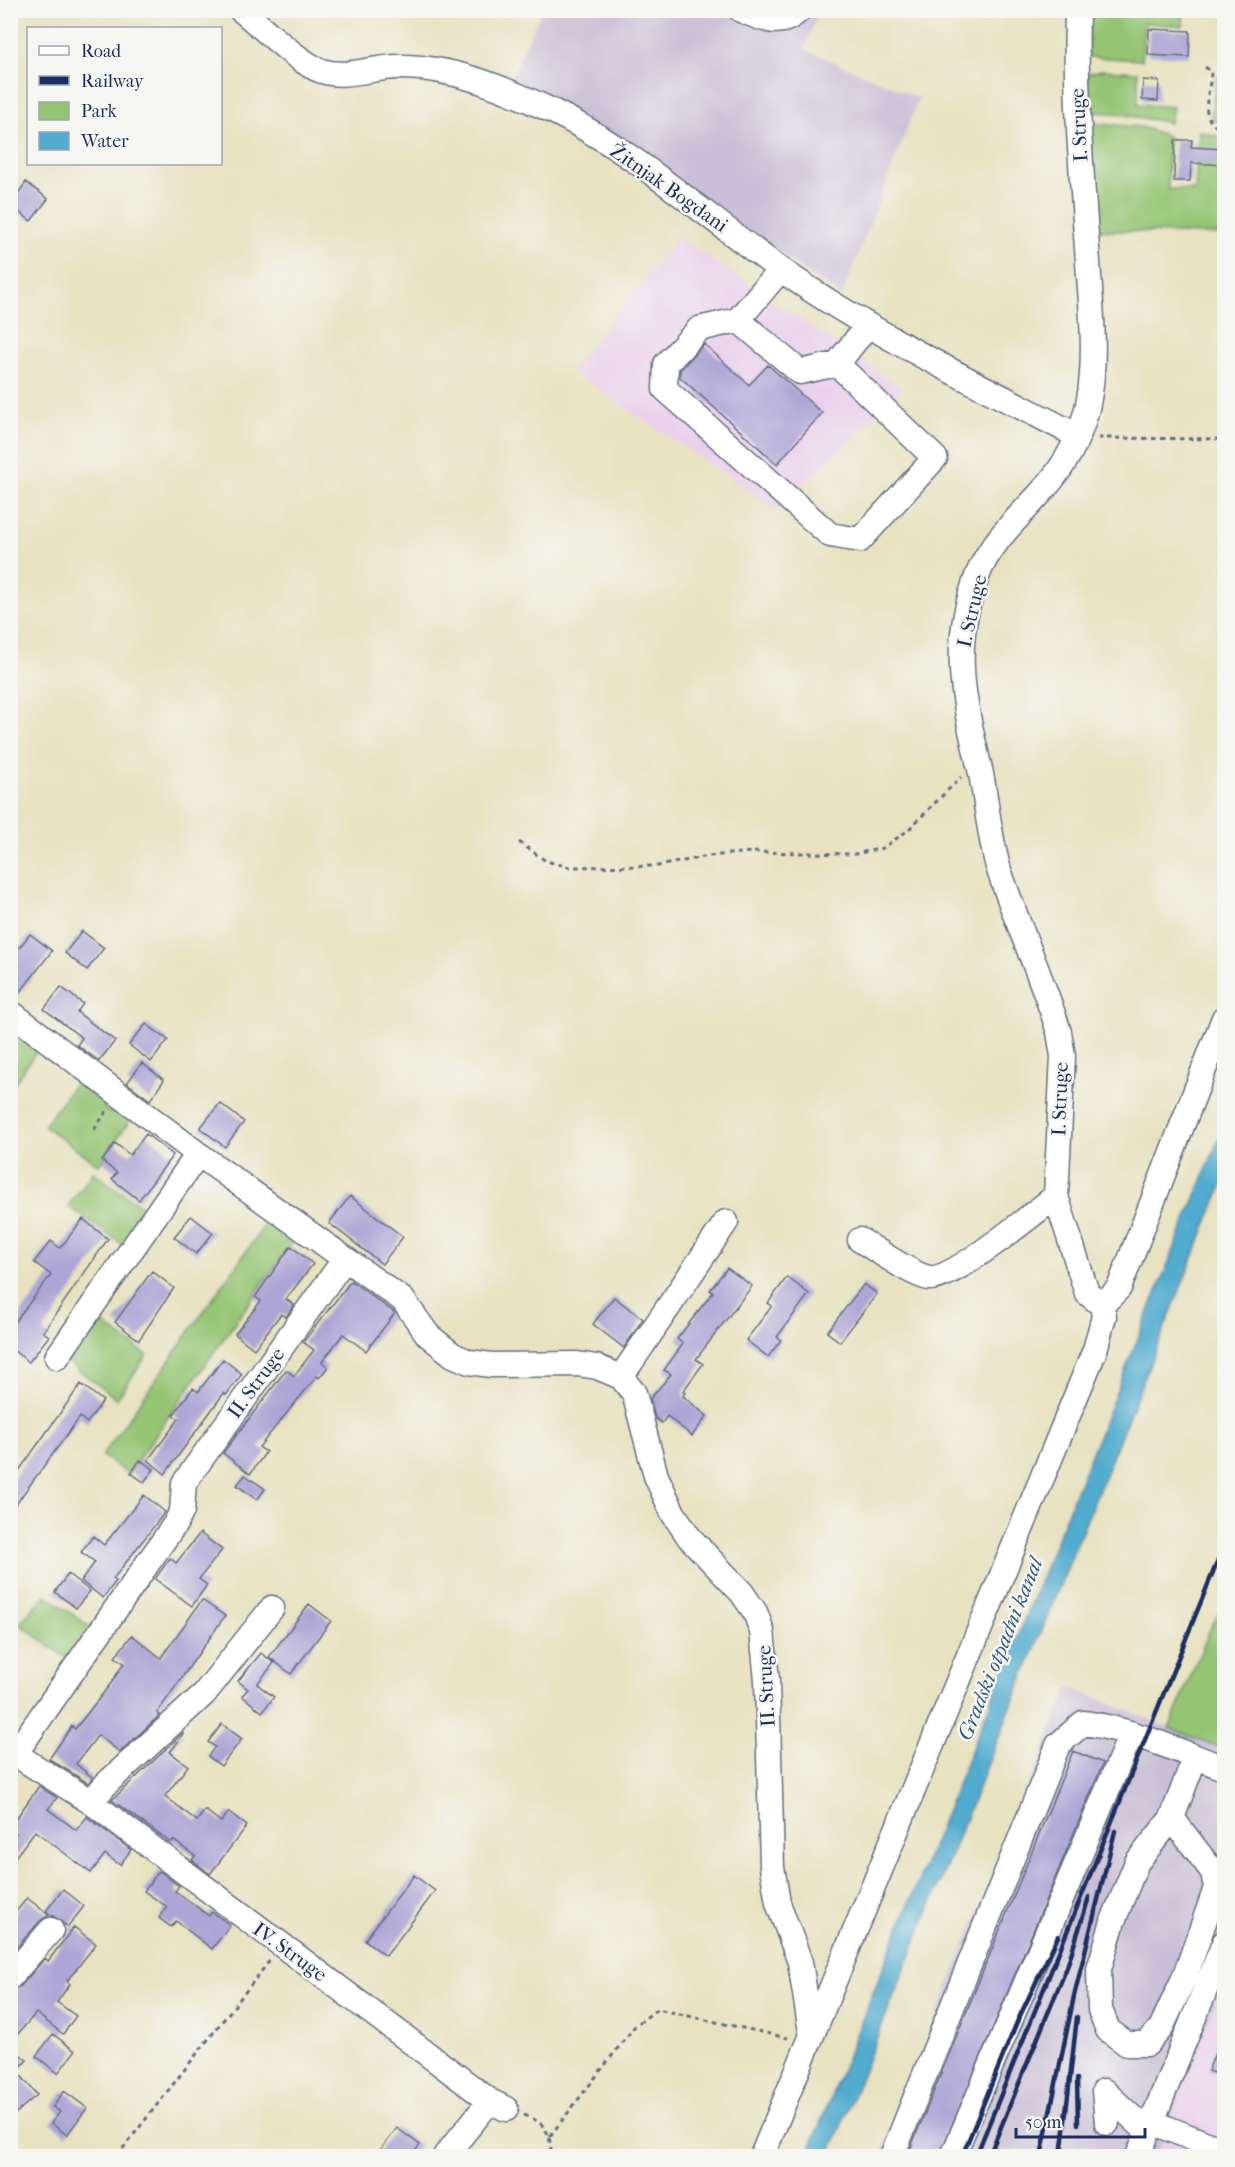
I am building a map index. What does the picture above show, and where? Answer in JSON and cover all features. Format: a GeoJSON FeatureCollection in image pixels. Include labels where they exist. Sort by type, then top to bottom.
{"type":"FeatureCollection","features":[{"type":"Feature","properties":{"kind":"street","name":"Žitnjak Bogdani"},"geometry":{"type":"LineString","coordinates":[[241,10],[321,71],[338,74],[400,67],[447,73],[493,85],[548,108],[595,136],[684,196],[781,269],[868,325],[986,392],[1078,436]]}},
{"type":"Feature","properties":{"kind":"street"},"geometry":{"type":"LineString","coordinates":[[741,10],[772,23],[794,16],[799,10]]}},
{"type":"Feature","properties":{"kind":"street","name":"I. Struge"},"geometry":{"type":"LineString","coordinates":[[1077,10],[1076,61],[1090,289],[1092,369],[1088,402],[1078,436],[1053,478],[988,553],[972,593],[964,626],[960,669],[967,717],[999,867],[1059,1032],[1063,1056],[1056,1196],[1087,1293],[1102,1305]]}},
{"type":"Feature","properties":{"kind":"street"},"geometry":{"type":"LineString","coordinates":[[781,269],[738,320],[699,328],[666,364],[664,389],[830,535],[860,540],[935,458],[837,364]]}},
{"type":"Feature","properties":{"kind":"street"},"geometry":{"type":"LineString","coordinates":[[738,320],[800,372],[837,364],[868,325]]}},
{"type":"Feature","properties":{"kind":"street"},"geometry":{"type":"LineString","coordinates":[[10,1012],[198,1154],[403,1300],[428,1335],[442,1348],[469,1362],[513,1366],[577,1364],[597,1367],[621,1377],[726,1222]]}},
{"type":"Feature","properties":{"kind":"street"},"geometry":{"type":"LineString","coordinates":[[762,2157],[809,2037],[1095,1350],[1104,1316],[1102,1305],[1119,1288],[1224,1018]]}},
{"type":"Feature","properties":{"kind":"street"},"geometry":{"type":"LineString","coordinates":[[57,1357],[198,1154]]}},
{"type":"Feature","properties":{"kind":"street"},"geometry":{"type":"LineString","coordinates":[[860,1240],[918,1274],[929,1278],[938,1277],[982,1252],[1056,1196]]}},
{"type":"Feature","properties":{"kind":"street","name":"II. Struge"},"geometry":{"type":"LineString","coordinates":[[182,1510],[184,1483],[344,1260]]}},
{"type":"Feature","properties":{"kind":"street","name":"II. Struge"},"geometry":{"type":"LineString","coordinates":[[621,1377],[634,1393],[656,1476],[673,1513],[689,1538],[742,1593],[755,1612],[762,1631],[767,1680],[772,1867],[778,1903],[800,1962],[809,2037]]}},
{"type":"Feature","properties":{"kind":"street","name":"IV. Struge"},"geometry":{"type":"LineString","coordinates":[[182,1510],[13,1752],[91,1802],[281,1946],[498,2105]]}},
{"type":"Feature","properties":{"kind":"street"},"geometry":{"type":"LineString","coordinates":[[91,1802],[106,1784],[204,1694],[273,1608]]}},
{"type":"Feature","properties":{"kind":"street"},"geometry":{"type":"LineString","coordinates":[[892,2157],[1058,1745],[1083,1723],[1146,1737],[1224,1768]]}},
{"type":"Feature","properties":{"kind":"street"},"geometry":{"type":"LineString","coordinates":[[953,2157],[1131,1734]]}},
{"type":"Feature","properties":{"kind":"street"},"geometry":{"type":"LineString","coordinates":[[1172,1818],[1213,1872],[1216,1888],[1185,1976],[1161,2028],[1147,2044],[1127,2044],[1108,2030],[1100,2010],[1099,1969],[1113,1921],[1137,1862],[1172,1818],[1195,1757]]}},
{"type":"Feature","properties":{"kind":"street"},"geometry":{"type":"LineString","coordinates":[[10,1977],[51,1930]]}},
{"type":"Feature","properties":{"kind":"street"},"geometry":{"type":"LineString","coordinates":[[1138,2157],[1224,1943]]}},
{"type":"Feature","properties":{"kind":"street"},"geometry":{"type":"LineString","coordinates":[[800,1962],[827,1960],[844,1953]]}},
{"type":"Feature","properties":{"kind":"street"},"geometry":{"type":"LineString","coordinates":[[1107,2123],[1104,2091],[1139,2124],[1152,2122],[1224,2151]]}},
{"type":"Feature","properties":{"kind":"street"},"geometry":{"type":"LineString","coordinates":[[445,2157],[498,2105]]}},
{"type":"Feature","properties":{"kind":"path"},"geometry":{"type":"LineString","coordinates":[[1204,67],[1211,71],[1211,84],[1205,107],[1206,117],[1216,128],[1224,130]]}},
{"type":"Feature","properties":{"kind":"path"},"geometry":{"type":"LineString","coordinates":[[1078,436],[1224,439]]}},
{"type":"Feature","properties":{"kind":"path"},"geometry":{"type":"LineString","coordinates":[[519,842],[546,861],[569,867],[658,866],[709,856],[751,852],[855,854],[883,848],[907,831],[978,761]]}},
{"type":"Feature","properties":{"kind":"path"},"geometry":{"type":"LineString","coordinates":[[117,2157],[281,1946]]}},
{"type":"Feature","properties":{"kind":"path"},"geometry":{"type":"LineString","coordinates":[[550,2136],[634,2026],[657,2009],[809,2037]]}},
{"type":"Feature","properties":{"kind":"path"},"geometry":{"type":"LineString","coordinates":[[498,2105],[542,2122],[550,2136],[551,2149],[544,2157]]}},
{"type":"Feature","properties":{"kind":"shaded area"},"geometry":{"type":"Polygon","coordinates":[[[819,10],[804,49],[919,98],[842,296],[705,202],[509,84],[541,11],[819,10]]]}},
{"type":"Feature","properties":{"kind":"shaded area"},"geometry":{"type":"Polygon","coordinates":[[[678,237],[903,389],[777,510],[571,371],[678,237]]]}},
{"type":"Feature","properties":{"kind":"shaded area"},"geometry":{"type":"Polygon","coordinates":[[[1069,1687],[1224,1749],[1224,1979],[1156,2156],[880,2156],[1069,1687]]]}},
{"type":"Feature","properties":{"kind":"shaded area"},"geometry":{"type":"Polygon","coordinates":[[[1224,1979],[1224,2156],[1156,2156],[1224,1979]]]}},
{"type":"Feature","properties":{"kind":"green space"},"geometry":{"type":"Polygon","coordinates":[[[1090,11],[1184,11],[1183,26],[1144,23],[1142,60],[1088,57],[1090,11]]]}},
{"type":"Feature","properties":{"kind":"green space"},"geometry":{"type":"Polygon","coordinates":[[[1101,70],[1138,72],[1138,104],[1173,107],[1170,123],[1114,113],[1087,112],[1084,74],[1101,70]]]}},
{"type":"Feature","properties":{"kind":"green space"},"geometry":{"type":"Polygon","coordinates":[[[1217,77],[1224,77],[1224,124],[1215,121],[1211,116],[1217,77]]]}},
{"type":"Feature","properties":{"kind":"green space"},"geometry":{"type":"Polygon","coordinates":[[[1088,123],[1141,127],[1168,136],[1168,189],[1195,190],[1199,131],[1224,138],[1224,235],[1096,230],[1088,123]]]}},
{"type":"Feature","properties":{"kind":"green space"},"geometry":{"type":"Polygon","coordinates":[[[11,1024],[40,1046],[11,1088],[11,1024]]]}},
{"type":"Feature","properties":{"kind":"green space"},"geometry":{"type":"Polygon","coordinates":[[[81,1075],[110,1098],[104,1109],[110,1112],[117,1104],[135,1113],[99,1165],[44,1126],[81,1075]]]}},
{"type":"Feature","properties":{"kind":"green space"},"geometry":{"type":"Polygon","coordinates":[[[93,1172],[148,1211],[124,1246],[68,1206],[93,1172]]]}},
{"type":"Feature","properties":{"kind":"green space"},"geometry":{"type":"Polygon","coordinates":[[[271,1216],[297,1235],[128,1474],[102,1456],[271,1216]]]}},
{"type":"Feature","properties":{"kind":"green space"},"geometry":{"type":"Polygon","coordinates":[[[94,1317],[147,1355],[117,1399],[64,1359],[94,1317]]]}},
{"type":"Feature","properties":{"kind":"green space"},"geometry":{"type":"Polygon","coordinates":[[[46,1595],[97,1632],[74,1663],[19,1624],[46,1595]]]}},
{"type":"Feature","properties":{"kind":"green space"},"geometry":{"type":"Polygon","coordinates":[[[1224,1605],[1224,1749],[1169,1728],[1211,1627],[1224,1605]]]}},
{"type":"Feature","properties":{"kind":"water"},"geometry":{"type":"Polygon","coordinates":[[[1224,1126],[1224,1181],[829,2156],[807,2156],[1224,1126]]]}},
{"type":"Feature","properties":{"kind":"building"},"geometry":{"type":"Polygon","coordinates":[[[1149,29],[1190,31],[1189,57],[1148,55],[1149,29]]]}},
{"type":"Feature","properties":{"kind":"building"},"geometry":{"type":"Polygon","coordinates":[[[1143,80],[1159,81],[1158,101],[1142,100],[1143,80]]]}},
{"type":"Feature","properties":{"kind":"building"},"geometry":{"type":"Polygon","coordinates":[[[1175,140],[1192,140],[1191,147],[1224,149],[1223,165],[1191,163],[1190,181],[1174,181],[1175,140]]]}},
{"type":"Feature","properties":{"kind":"building"},"geometry":{"type":"Polygon","coordinates":[[[26,182],[48,199],[31,221],[10,205],[26,182]]]}},
{"type":"Feature","properties":{"kind":"building"},"geometry":{"type":"Polygon","coordinates":[[[704,344],[749,385],[768,365],[822,413],[777,464],[680,377],[680,370],[704,344]]]}},
{"type":"Feature","properties":{"kind":"building"},"geometry":{"type":"Polygon","coordinates":[[[82,931],[104,948],[87,970],[65,953],[82,931]]]}},
{"type":"Feature","properties":{"kind":"building"},"geometry":{"type":"Polygon","coordinates":[[[30,934],[52,951],[15,999],[10,998],[10,959],[30,934]]]}},
{"type":"Feature","properties":{"kind":"building"},"geometry":{"type":"Polygon","coordinates":[[[61,987],[83,1004],[77,1012],[115,1041],[99,1061],[77,1045],[82,1038],[44,1009],[61,987]]]}},
{"type":"Feature","properties":{"kind":"building"},"geometry":{"type":"Polygon","coordinates":[[[146,1024],[168,1040],[151,1062],[129,1045],[146,1024]]]}},
{"type":"Feature","properties":{"kind":"building"},"geometry":{"type":"Polygon","coordinates":[[[142,1063],[164,1080],[150,1100],[127,1083],[142,1063]]]}},
{"type":"Feature","properties":{"kind":"building"},"geometry":{"type":"Polygon","coordinates":[[[220,1103],[244,1122],[225,1147],[200,1128],[220,1103]]]}},
{"type":"Feature","properties":{"kind":"building"},"geometry":{"type":"Polygon","coordinates":[[[146,1134],[173,1155],[139,1200],[112,1179],[117,1173],[102,1161],[115,1143],[130,1155],[146,1134]]]}},
{"type":"Feature","properties":{"kind":"building"},"geometry":{"type":"Polygon","coordinates":[[[350,1196],[403,1237],[382,1264],[329,1223],[350,1196]]]}},
{"type":"Feature","properties":{"kind":"building"},"geometry":{"type":"Polygon","coordinates":[[[191,1216],[213,1233],[196,1254],[174,1237],[191,1216]]]}},
{"type":"Feature","properties":{"kind":"building"},"geometry":{"type":"Polygon","coordinates":[[[83,1219],[108,1239],[43,1332],[49,1336],[29,1362],[10,1348],[10,1328],[51,1275],[34,1262],[51,1241],[60,1248],[83,1219]]]}},
{"type":"Feature","properties":{"kind":"building"},"geometry":{"type":"Polygon","coordinates":[[[291,1246],[313,1264],[286,1299],[294,1305],[286,1317],[281,1314],[254,1349],[235,1334],[261,1301],[255,1297],[291,1246]]]}},
{"type":"Feature","properties":{"kind":"building"},"geometry":{"type":"Polygon","coordinates":[[[727,1268],[752,1286],[696,1359],[703,1364],[683,1391],[685,1393],[683,1396],[707,1416],[692,1436],[667,1416],[662,1423],[655,1418],[650,1399],[671,1374],[664,1370],[683,1344],[677,1339],[713,1292],[710,1290],[727,1268]]]}},
{"type":"Feature","properties":{"kind":"building"},"geometry":{"type":"Polygon","coordinates":[[[152,1271],[174,1288],[139,1340],[115,1322],[152,1271]]]}},
{"type":"Feature","properties":{"kind":"building"},"geometry":{"type":"Polygon","coordinates":[[[787,1277],[809,1294],[777,1337],[781,1340],[768,1357],[746,1340],[772,1306],[768,1303],[787,1277]]]}},
{"type":"Feature","properties":{"kind":"building"},"geometry":{"type":"Polygon","coordinates":[[[351,1281],[395,1313],[366,1351],[343,1334],[322,1362],[328,1367],[319,1378],[317,1376],[259,1447],[266,1452],[250,1474],[223,1453],[286,1370],[294,1376],[314,1350],[303,1342],[351,1281]]]}},
{"type":"Feature","properties":{"kind":"building"},"geometry":{"type":"Polygon","coordinates":[[[864,1284],[877,1294],[840,1342],[827,1332],[864,1284]]]}},
{"type":"Feature","properties":{"kind":"building"},"geometry":{"type":"Polygon","coordinates":[[[614,1297],[643,1319],[624,1348],[593,1324],[614,1297]]]}},
{"type":"Feature","properties":{"kind":"building"},"geometry":{"type":"Polygon","coordinates":[[[223,1359],[242,1374],[226,1395],[224,1393],[165,1474],[148,1460],[179,1419],[173,1415],[193,1388],[198,1392],[223,1359]]]}},
{"type":"Feature","properties":{"kind":"building"},"geometry":{"type":"Polygon","coordinates":[[[81,1384],[103,1401],[87,1423],[80,1417],[10,1512],[10,1483],[81,1384]]]}},
{"type":"Feature","properties":{"kind":"building"},"geometry":{"type":"Polygon","coordinates":[[[140,1460],[154,1469],[144,1482],[131,1473],[140,1460]]]}},
{"type":"Feature","properties":{"kind":"building"},"geometry":{"type":"Polygon","coordinates":[[[245,1475],[265,1489],[257,1500],[237,1485],[245,1475]]]}},
{"type":"Feature","properties":{"kind":"building"},"geometry":{"type":"Polygon","coordinates":[[[144,1495],[165,1512],[113,1579],[116,1581],[103,1598],[81,1581],[95,1562],[81,1552],[93,1536],[104,1545],[144,1495]]]}},
{"type":"Feature","properties":{"kind":"building"},"geometry":{"type":"Polygon","coordinates":[[[200,1533],[222,1550],[199,1579],[207,1585],[192,1606],[155,1579],[170,1558],[176,1563],[200,1533]]]}},
{"type":"Feature","properties":{"kind":"building"},"geometry":{"type":"Polygon","coordinates":[[[68,1574],[90,1591],[76,1608],[55,1592],[68,1574]]]}},
{"type":"Feature","properties":{"kind":"building"},"geometry":{"type":"Polygon","coordinates":[[[202,1600],[225,1616],[157,1713],[160,1715],[120,1752],[98,1735],[76,1764],[93,1778],[88,1783],[49,1759],[72,1726],[75,1729],[112,1682],[124,1663],[115,1657],[132,1635],[161,1658],[202,1600]]]}},
{"type":"Feature","properties":{"kind":"building"},"geometry":{"type":"Polygon","coordinates":[[[309,1604],[331,1621],[291,1674],[269,1657],[309,1604]]]}},
{"type":"Feature","properties":{"kind":"building"},"geometry":{"type":"Polygon","coordinates":[[[261,1653],[274,1663],[257,1684],[274,1697],[262,1712],[242,1696],[248,1689],[238,1681],[261,1653]]]}},
{"type":"Feature","properties":{"kind":"building"},"geometry":{"type":"Polygon","coordinates":[[[222,1724],[242,1739],[221,1766],[208,1756],[215,1747],[208,1742],[222,1724]]]}},
{"type":"Feature","properties":{"kind":"building"},"geometry":{"type":"Polygon","coordinates":[[[183,1733],[170,1752],[188,1766],[165,1796],[197,1821],[205,1810],[221,1822],[229,1812],[247,1826],[210,1874],[192,1860],[195,1856],[173,1840],[171,1843],[112,1800],[183,1733]]]}},
{"type":"Feature","properties":{"kind":"building"},"geometry":{"type":"Polygon","coordinates":[[[1073,1751],[1103,1763],[939,2157],[907,2157],[1073,1751]]]}},
{"type":"Feature","properties":{"kind":"building"},"geometry":{"type":"Polygon","coordinates":[[[39,1786],[57,1798],[48,1809],[76,1830],[87,1817],[131,1850],[120,1865],[105,1854],[91,1873],[35,1831],[10,1864],[10,1841],[16,1833],[10,1827],[39,1786]]]}},
{"type":"Feature","properties":{"kind":"building"},"geometry":{"type":"Polygon","coordinates":[[[159,1871],[179,1886],[175,1891],[209,1916],[212,1912],[230,1925],[212,1949],[176,1921],[171,1927],[159,1918],[167,1907],[144,1891],[159,1871]]]}},
{"type":"Feature","properties":{"kind":"building"},"geometry":{"type":"Polygon","coordinates":[[[414,1875],[435,1891],[386,1956],[365,1940],[414,1875]]]}},
{"type":"Feature","properties":{"kind":"building"},"geometry":{"type":"Polygon","coordinates":[[[63,1889],[84,1906],[68,1927],[46,1911],[63,1889]]]}},
{"type":"Feature","properties":{"kind":"building"},"geometry":{"type":"Polygon","coordinates":[[[27,1898],[49,1915],[40,1921],[10,1955],[10,1919],[27,1898]]]}},
{"type":"Feature","properties":{"kind":"building"},"geometry":{"type":"Polygon","coordinates":[[[74,1927],[96,1944],[67,1981],[70,1984],[57,2002],[76,2016],[63,2034],[36,2013],[10,2043],[10,1991],[21,1986],[45,1958],[48,1961],[74,1927]]]}},
{"type":"Feature","properties":{"kind":"building"},"geometry":{"type":"Polygon","coordinates":[[[1224,2030],[1224,2077],[1208,2071],[1224,2030]]]}},
{"type":"Feature","properties":{"kind":"building"},"geometry":{"type":"Polygon","coordinates":[[[53,2034],[75,2051],[58,2073],[36,2056],[53,2034]]]}},
{"type":"Feature","properties":{"kind":"building"},"geometry":{"type":"Polygon","coordinates":[[[10,2046],[27,2060],[17,2071],[37,2095],[10,2118],[10,2046]]]}},
{"type":"Feature","properties":{"kind":"building"},"geometry":{"type":"Polygon","coordinates":[[[64,2091],[87,2108],[67,2135],[51,2123],[60,2112],[53,2107],[64,2091]]]}},
{"type":"Feature","properties":{"kind":"building"},"geometry":{"type":"Polygon","coordinates":[[[397,2128],[420,2145],[410,2157],[375,2157],[397,2128]]]}},
{"type":"Feature","properties":{"kind":"railway"},"geometry":{"type":"LineString","coordinates":[[976,2156],[1224,1545]]}},
{"type":"Feature","properties":{"kind":"railway"},"geometry":{"type":"LineString","coordinates":[[1041,2156],[1074,1996],[1115,1831]]}},
{"type":"Feature","properties":{"kind":"railway"},"geometry":{"type":"LineString","coordinates":[[989,2156],[1067,1967],[1089,1897]]}},
{"type":"Feature","properties":{"kind":"railway"},"geometry":{"type":"LineString","coordinates":[[962,2156],[1017,2022],[1058,1936]]}},
{"type":"Feature","properties":{"kind":"railway"},"geometry":{"type":"LineString","coordinates":[[1061,2156],[1077,2017]]}},
{"type":"Feature","properties":{"kind":"railway"},"geometry":{"type":"LineString","coordinates":[[1077,2079],[1078,2124]]}},
{"type":"Feature","properties":{"kind":"water label","name":"Gradski otpadni kanal"},"geometry":{"type":"Point","coordinates":[1000,1649]}}]}
